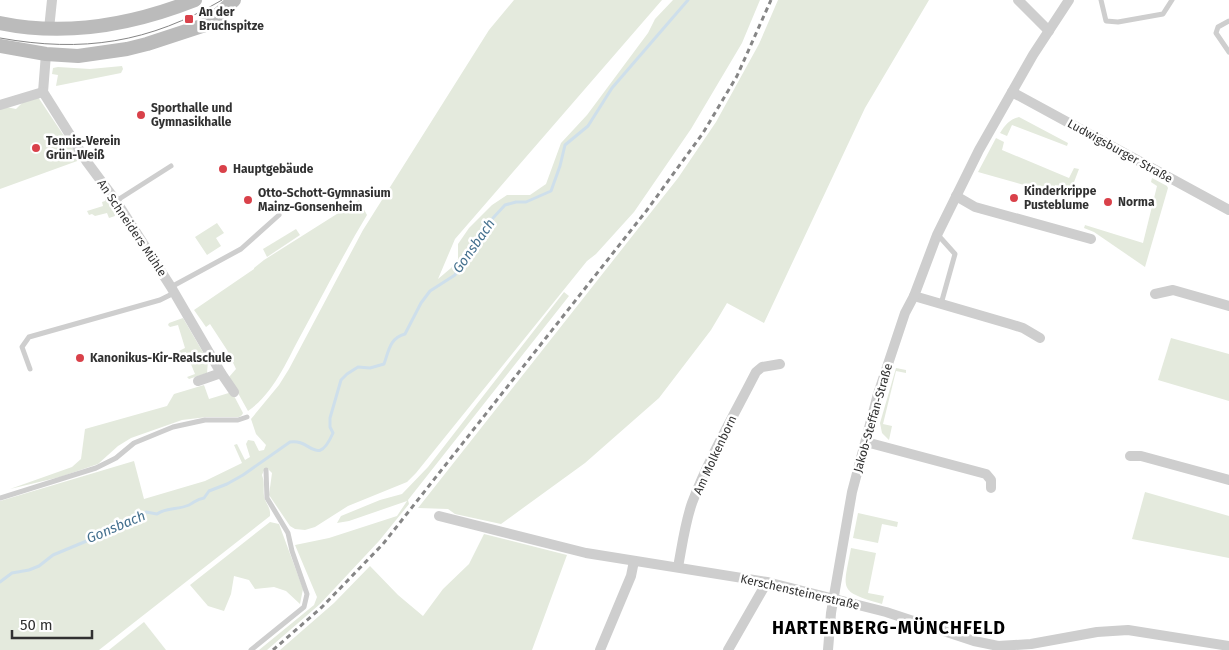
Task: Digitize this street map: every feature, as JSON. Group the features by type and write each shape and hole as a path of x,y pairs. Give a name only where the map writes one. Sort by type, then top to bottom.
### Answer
{"main road":[{"path":"0,24 49,29 83,29 128,22 165,12 195,0"},
{"path":"0,46 46,54 78,56 127,49 208,24 234,0"}],"street":[{"path":"49,29 52,0"},
{"path":"1018,0 1049,31"},
{"name":"Jakob-Steffan-Straße","path":"828,650 833,599 852,492 878,394 905,313 914,296 937,235 979,150 1012,92 1069,0"},
{"path":"0,105 43,92 46,54"},
{"name":"An Schneiders Mühle","path":"43,92 87,162 116,200 234,392"},
{"name":"Ludwigsburger Straße","path":"1012,92 1229,210"},
{"path":"956,196 976,207 1091,239"},
{"path":"1155,294 1173,290 1229,306"},
{"path":"914,296 1023,328 1040,338"},
{"name":"Am Molkenborn","path":"678,567 692,503 722,437 756,372 762,367 780,364"},
{"path":"198,381 221,373"},
{"path":"866,442 986,474 991,480 990,488"},
{"path":"1130,456 1140,456 1229,480"},
{"name":"Kerschensteinerstraße","path":"439,516 586,553 767,582 886,612 974,641 998,646 1054,642 1097,632 1128,630 1229,646"},
{"path":"600,650 631,576 634,561"},
{"path":"728,650 767,582"}],"lane":[{"path":"1101,0 1106,21 1118,22 1163,14 1172,0"},
{"path":"1229,21 1218,27 1216,33 1229,52"},
{"path":"116,200 171,166"},
{"path":"30,369 22,347 29,337 160,300 173,290 241,249 279,215"},
{"path":"937,235 955,254 941,304"},
{"path":"0,498 96,468 116,458 134,443 147,436 173,427 205,420 238,420 247,417"},
{"path":"251,650 304,607 308,594 292,551 288,533 267,498 266,470"}],"shaded area":[{"path":"514,0 662,0 455,239 438,279 458,259 458,244 469,228 492,205 507,195 530,195 546,184 561,143 587,115 648,33 655,19 673,0 760,0 742,43 691,129 634,212 596,254 587,261 407,482 348,506 315,527 305,530 295,529 290,526 269,495 272,473 268,469 264,470 262,475 264,496 270,510 270,516 99,650 0,650 0,501 134,461 144,499 205,481 242,463 234,445 237,444 245,460 250,457 246,444 248,440 254,441 259,451 264,450 266,445 256,434 251,419 279,385 363,230 489,30"},
{"path":"778,0 929,0 865,108 764,323 727,303 711,330 659,398 585,463 501,524 455,514 448,509 418,508 678,178 716,122 759,44"},
{"path":"122,66 121,73 56,86 58,75 52,74 53,68 58,67 90,69"},
{"name":"Tennis-Verein Grün-Weiß","path":"38,97 80,160 0,189 0,109 6,107 16,109 23,102"},
{"path":"1019,117 1068,143 1067,146 1012,125 1007,136 1000,133 1008,123"},
{"path":"996,138 1004,142 1002,150 1069,178 1074,168 1079,169 1071,190 1055,185 1053,193 978,172"},
{"path":"1152,178 1168,188 1145,267 1094,232 1084,228 1085,225 1143,243 1157,186 1151,182"},
{"path":"105,198 113,209 115,216 109,218 107,213 95,216 89,215 87,211 103,206 102,202 105,201"},
{"path":"359,200 367,215 280,375 266,395 248,411 229,377 236,369 227,350 210,324 206,327 194,310 254,269 264,260"},
{"path":"217,223 224,233 216,238 221,246 207,255 195,237"},
{"path":"296,229 300,235 267,257 263,249"},
{"path":"564,292 569,296 408,500 409,504 379,541 320,604 267,650 259,650 314,605 317,597 295,545 329,538 397,516 407,501 349,521 337,523 341,516 380,500 402,494 428,467"},
{"path":"183,318 208,361 207,373 189,379 187,377 195,374 186,352 178,354 177,352 185,348 178,325 170,327 168,325"},
{"path":"1171,338 1229,354 1229,401 1158,380"},
{"path":"896,368 906,370 906,373 896,371 883,424 892,426 889,440 882,433 880,423"},
{"path":"204,385 209,399 232,392 243,413 242,415 239,417 207,417 182,420 131,438 118,446 98,464 60,477 10,489 72,467 81,459 85,429 167,406 174,394"},
{"path":"1145,492 1229,516 1229,558 1132,539"},
{"path":"858,513 898,522 897,527 882,524 878,543 853,538"},
{"path":"270,522 279,524 303,589 300,604 286,591 274,587 255,589 249,580 234,576 231,594 224,611 208,606 190,585"},
{"path":"484,534 567,555 532,650 280,650 334,603 370,566 398,595 423,616 443,589 469,564"},
{"path":"851,548 876,553 868,593 884,596 882,604 857,596 847,587 846,573"},
{"path":"144,622 166,650 109,650"}],"waterway":[{"name":"Gonsbach","path":"0,582 12,573 39,566 53,555 113,530 146,512 157,514 165,510 185,507 204,498 209,491 243,475 290,442 297,442 318,451 322,449 333,433 330,427 330,418 341,380 358,367 370,368 384,364 391,345 396,338 405,334 421,303 430,291 455,275 462,259 476,247 493,218 505,205 526,202 551,191 565,145 588,126 612,88 688,0"}],"tram line":[{"path":"0,38 59,44 115,41 142,35 168,26 195,15 222,0"}],"railway":[{"path":"273,650 322,607 383,544 647,210 703,133 737,76 771,0"}],"place":[{"name":"An der Bruchspitze","path":"189,19"},
{"name":"Sporthalle und Gymnasikhalle","path":"141,115"},
{"name":"Tennis-Verein Grün-Weiß","path":"36,148"},
{"name":"Hauptgebäude","path":"223,169"},
{"name":"Kinderkrippe Pusteblume","path":"1014,198"},
{"name":"Otto-Schott-Gymnasium Mainz-Gonsenheim","path":"248,200"},
{"name":"Norma","path":"1108,202"},
{"name":"Kanonikus-Kir-Realschule","path":"80,358"}],"district":[{"name":"HARTENBERG-MÜNCHFELD","path":"889,628"}]}
